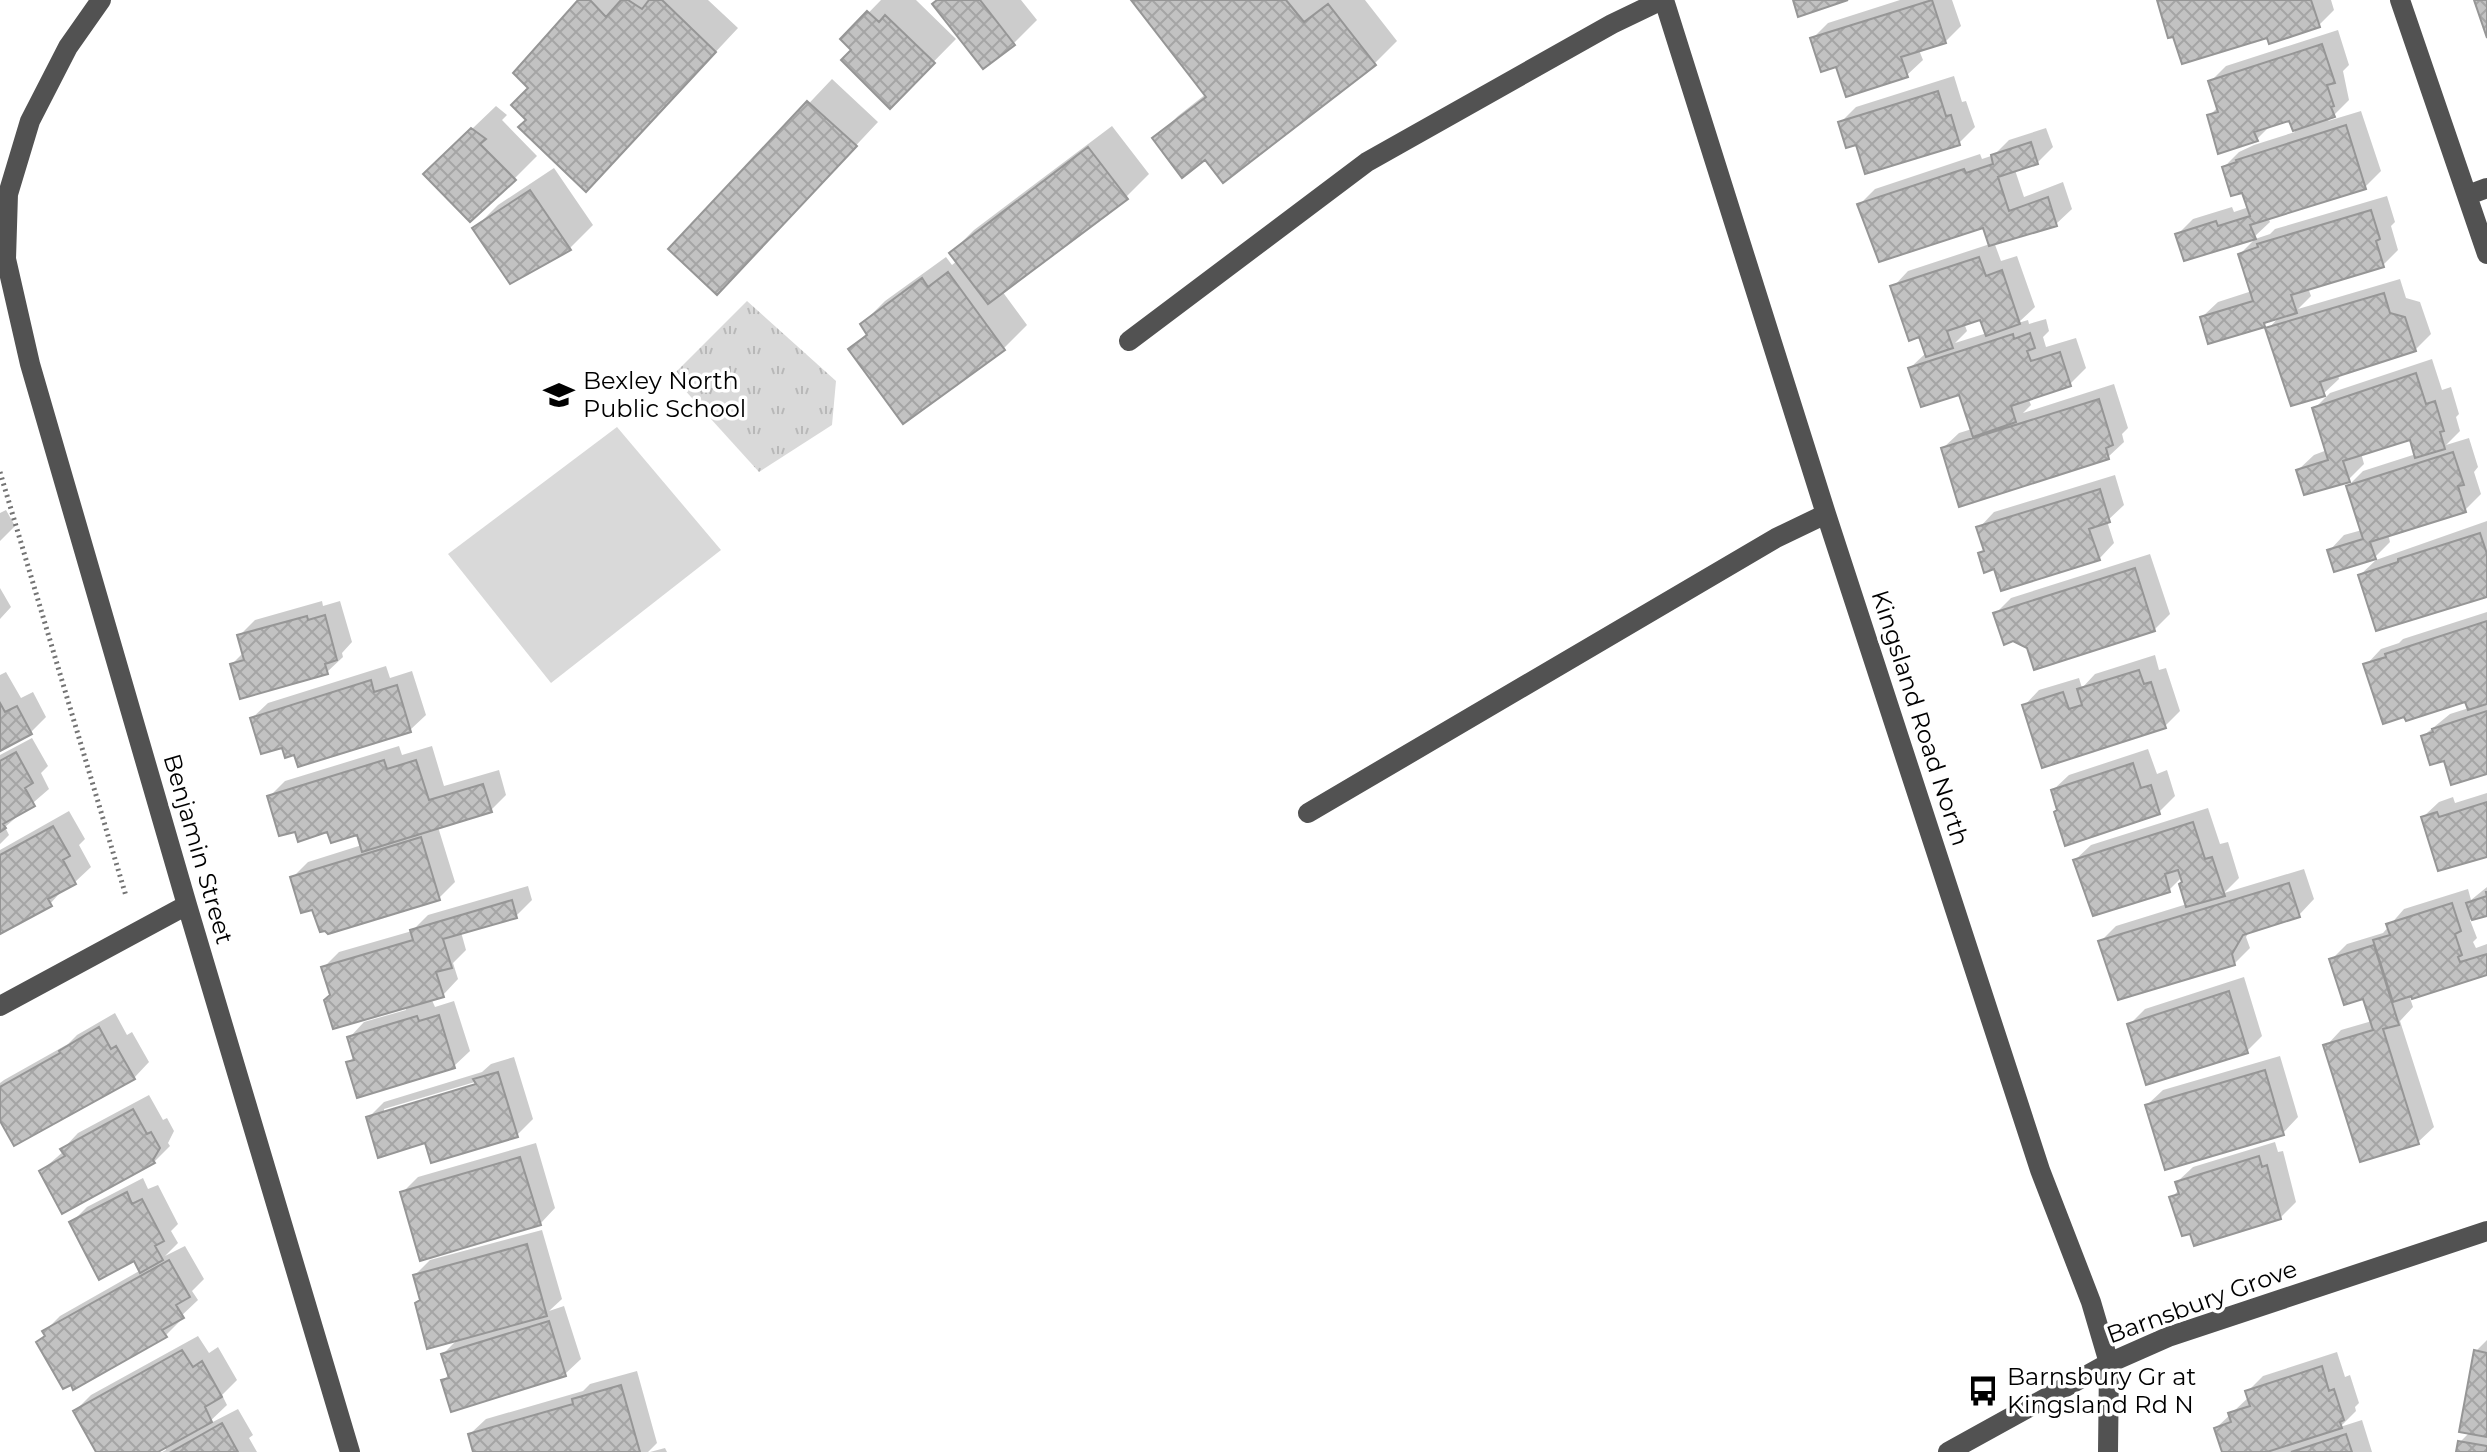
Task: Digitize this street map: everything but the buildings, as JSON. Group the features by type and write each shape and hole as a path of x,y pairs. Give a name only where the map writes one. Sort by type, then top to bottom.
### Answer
{"street":[{"name":"Benjamin Street","path":"101,0 68,47 30,121 8,194 6,259 30,364 350,1452"},
{"path":"1129,341 1367,162 1612,24 1663,0"},
{"name":"Kingsland Road North","path":"1663,0 1826,514 2040,1170 2091,1302 2109,1363 2108,1452"},
{"path":"2400,0 2477,191 2487,254"},
{"path":"1308,813 1776,538 1826,514"},
{"path":"0,1006 187,905"},
{"name":"Barnsbury Grove","path":"1948,1452 2109,1363 2168,1337 2487,1231"}],"path":[{"path":"0,472 126,896"}],"green space":[{"path":"747,301 836,381 832,425 759,472 672,376"},
{"path":"617,427 721,550 551,683 448,554"}],"place":[{"name":"Bexley North Public School","path":"559,395"},
{"name":"Barnsbury Gr at Kingsland Rd N","path":"1983,1391"}]}
